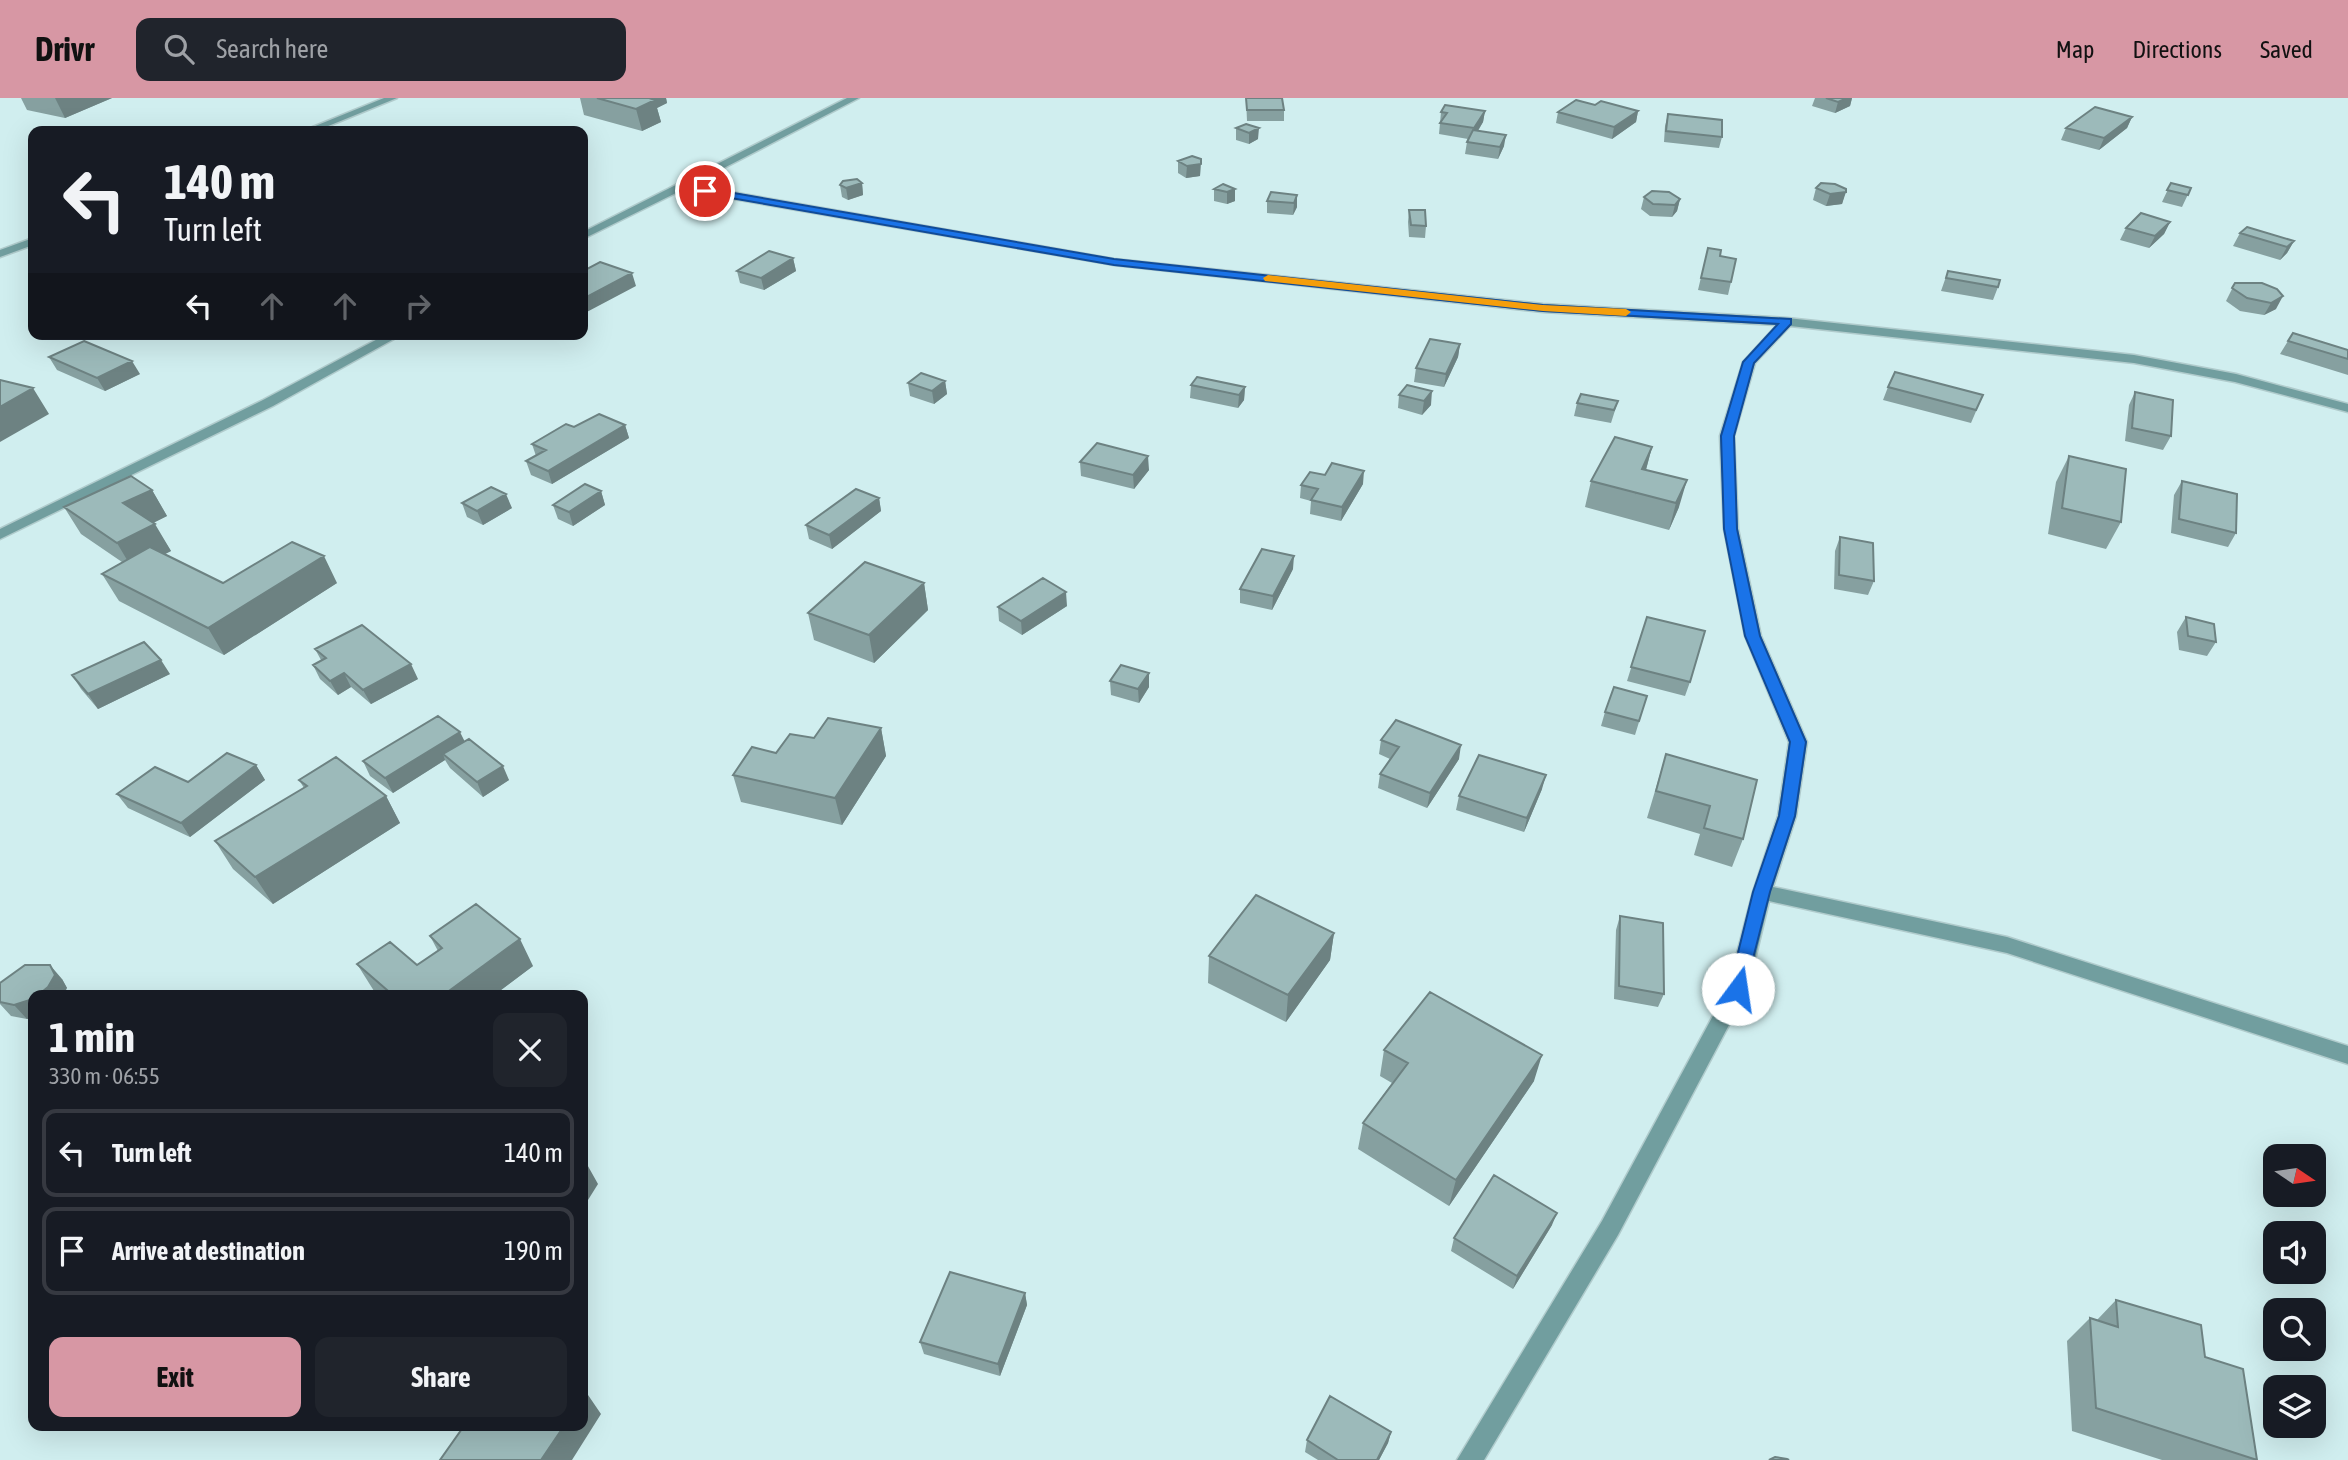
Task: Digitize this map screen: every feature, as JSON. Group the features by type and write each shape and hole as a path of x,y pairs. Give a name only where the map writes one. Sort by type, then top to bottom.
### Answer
{"street":[{"path":"322,126 392,98"},
{"path":"588,233 854,98"},
{"path":"678,186 1114,262 1543,308 1787,321 2134,359 2236,378 2348,408"},
{"path":"0,254 28,243"},
{"path":"1470,1460 1610,1228 1738,989 1762,892 1787,816 1798,742 1752,636 1731,529 1727,436 1749,362 1787,321"},
{"path":"0,535 268,403 386,340"},
{"path":"1762,892 2007,945 2348,1055"}],"building":[{"path":"597,98 649,98 655,100 636,109"},
{"path":"1246,98 1282,98 1284,110 1247,110"},
{"path":"1826,98 1847,98 1838,102"},
{"path":"1576,100 1595,105 1601,101 1638,111 1614,127 1558,112"},
{"path":"1445,105 1485,111 1474,128 1440,123 1447,113 1441,112"},
{"path":"2095,107 2132,117 2104,138 2066,128"},
{"path":"1668,114 1722,120 1722,137 1666,131"},
{"path":"1246,124 1259,128 1249,133 1236,128"},
{"path":"1473,130 1506,135 1500,147 1467,142"},
{"path":"1192,156 1201,159 1201,164 1187,166 1178,161"},
{"path":"857,179 862,183 846,188 840,185 843,181"},
{"path":"1821,183 1835,184 1846,189 1846,192 1830,194 1816,188"},
{"path":"2171,183 2191,188 2188,195 2167,190"},
{"path":"1223,184 1235,189 1227,192 1214,189"},
{"path":"1652,191 1669,192 1680,199 1675,205 1653,204 1644,197"},
{"path":"1271,192 1297,195 1294,203 1267,201"},
{"path":"1409,210 1425,210 1426,226 1411,225"},
{"path":"2141,213 2170,222 2155,236 2126,228"},
{"path":"2247,227 2294,241 2287,247 2240,233"},
{"path":"1708,248 1721,250 1720,256 1736,259 1731,282 1701,278"},
{"path":"769,251 793,258 761,278 737,271"},
{"path":"600,262 632,273 588,296 588,268"},
{"path":"1948,271 2000,280 1998,287 1946,278"},
{"path":"2235,283 2262,283 2277,289 2283,296 2271,303 2247,298 2232,288"},
{"path":"2293,333 2348,350 2348,359 2288,341"},
{"path":"1430,339 1460,344 1446,374 1416,368"},
{"path":"84,341 132,361 97,378 49,357"},
{"path":"1895,372 1983,395 1976,410 1888,387"},
{"path":"921,373 945,381 932,391 908,383"},
{"path":"1197,377 1245,387 1239,395 1191,385"},
{"path":"0,380 33,388 0,407"},
{"path":"1407,385 1432,391 1424,401 1399,395"},
{"path":"2135,392 2173,400 2171,436 2132,428"},
{"path":"1581,394 1618,401 1614,410 1577,403"},
{"path":"599,414 625,425 548,471 526,461 546,450 532,444 566,424 574,427"},
{"path":"1615,437 1652,447 1642,469 1687,480 1676,503 1591,481"},
{"path":"1097,443 1148,456 1133,475 1080,462"},
{"path":"2069,456 2126,469 2121,522 2062,508"},
{"path":"1332,463 1364,471 1342,507 1311,500 1318,489 1301,485 1310,472 1325,475"},
{"path":"131,476 152,490 123,503 155,524 117,543 64,507"},
{"path":"2182,481 2237,494 2236,533 2179,519"},
{"path":"585,484 601,491 569,512 553,505"},
{"path":"491,487 506,494 477,511 462,503"},
{"path":"856,489 879,498 829,535 806,525"},
{"path":"1840,537 1873,543 1874,581 1839,575"},
{"path":"292,542 324,556 208,628 102,574 150,547 223,583"},
{"path":"1262,549 1294,556 1273,596 1240,589"},
{"path":"865,562 924,583 869,635 808,613"},
{"path":"1043,578 1066,592 1021,621 998,607"},
{"path":"1647,617 1705,631 1690,682 1631,667"},
{"path":"2186,617 2214,624 2216,642 2188,636"},
{"path":"362,625 411,664 363,690 344,673 330,681 313,665 326,658 315,649"},
{"path":"144,642 161,660 88,694 72,675"},
{"path":"1121,665 1149,673 1138,689 1110,681"},
{"path":"1614,687 1647,696 1639,721 1605,712"},
{"path":"438,716 460,732 385,778 363,761"},
{"path":"828,718 881,728 835,798 733,775 752,747 776,753 790,734 814,738"},
{"path":"1396,720 1461,745 1430,793 1380,774 1399,747 1381,740"},
{"path":"469,739 503,766 477,782 443,754"},
{"path":"227,753 256,765 181,823 117,794 155,767 188,782"},
{"path":"1666,754 1757,780 1743,839 1704,828 1710,806 1656,791"},
{"path":"1479,755 1546,775 1527,818 1459,796"},
{"path":"336,757 386,796 255,877 215,841 307,786 299,780"},
{"path":"1256,895 1334,933 1288,995 1209,956"},
{"path":"476,904 520,939 450,990 387,990 357,964 390,942 417,965 442,948 430,936"},
{"path":"1620,916 1663,923 1664,994 1619,986"},
{"path":"25,965 50,965 55,975 44,990 28,990 28,1001 14,1005 0,1002 0,983"},
{"path":"1430,992 1542,1055 1456,1180 1363,1123 1408,1063 1384,1050"},
{"path":"1494,1175 1557,1213 1517,1276 1454,1238"},
{"path":"950,1272 1025,1293 998,1364 920,1342"},
{"path":"2116,1300 2201,1325 2205,1357 2243,1369 2257,1460 2096,1408 2090,1318 2118,1327"},
{"path":"1330,1396 1391,1432 1377,1460 1338,1460 1307,1440"},
{"path":"460,1431 561,1431 541,1460 440,1460"},
{"path":"1775,1457 1787,1459 1789,1460 1769,1460"}],"slow traffic":[{"path":"1268,278 1543,308 1626,312"}],"route":[{"path":"705,191 1114,262 1543,308 1787,321 1749,362 1727,436 1731,529 1752,636 1798,742 1787,816 1762,892 1738,989"}]}
